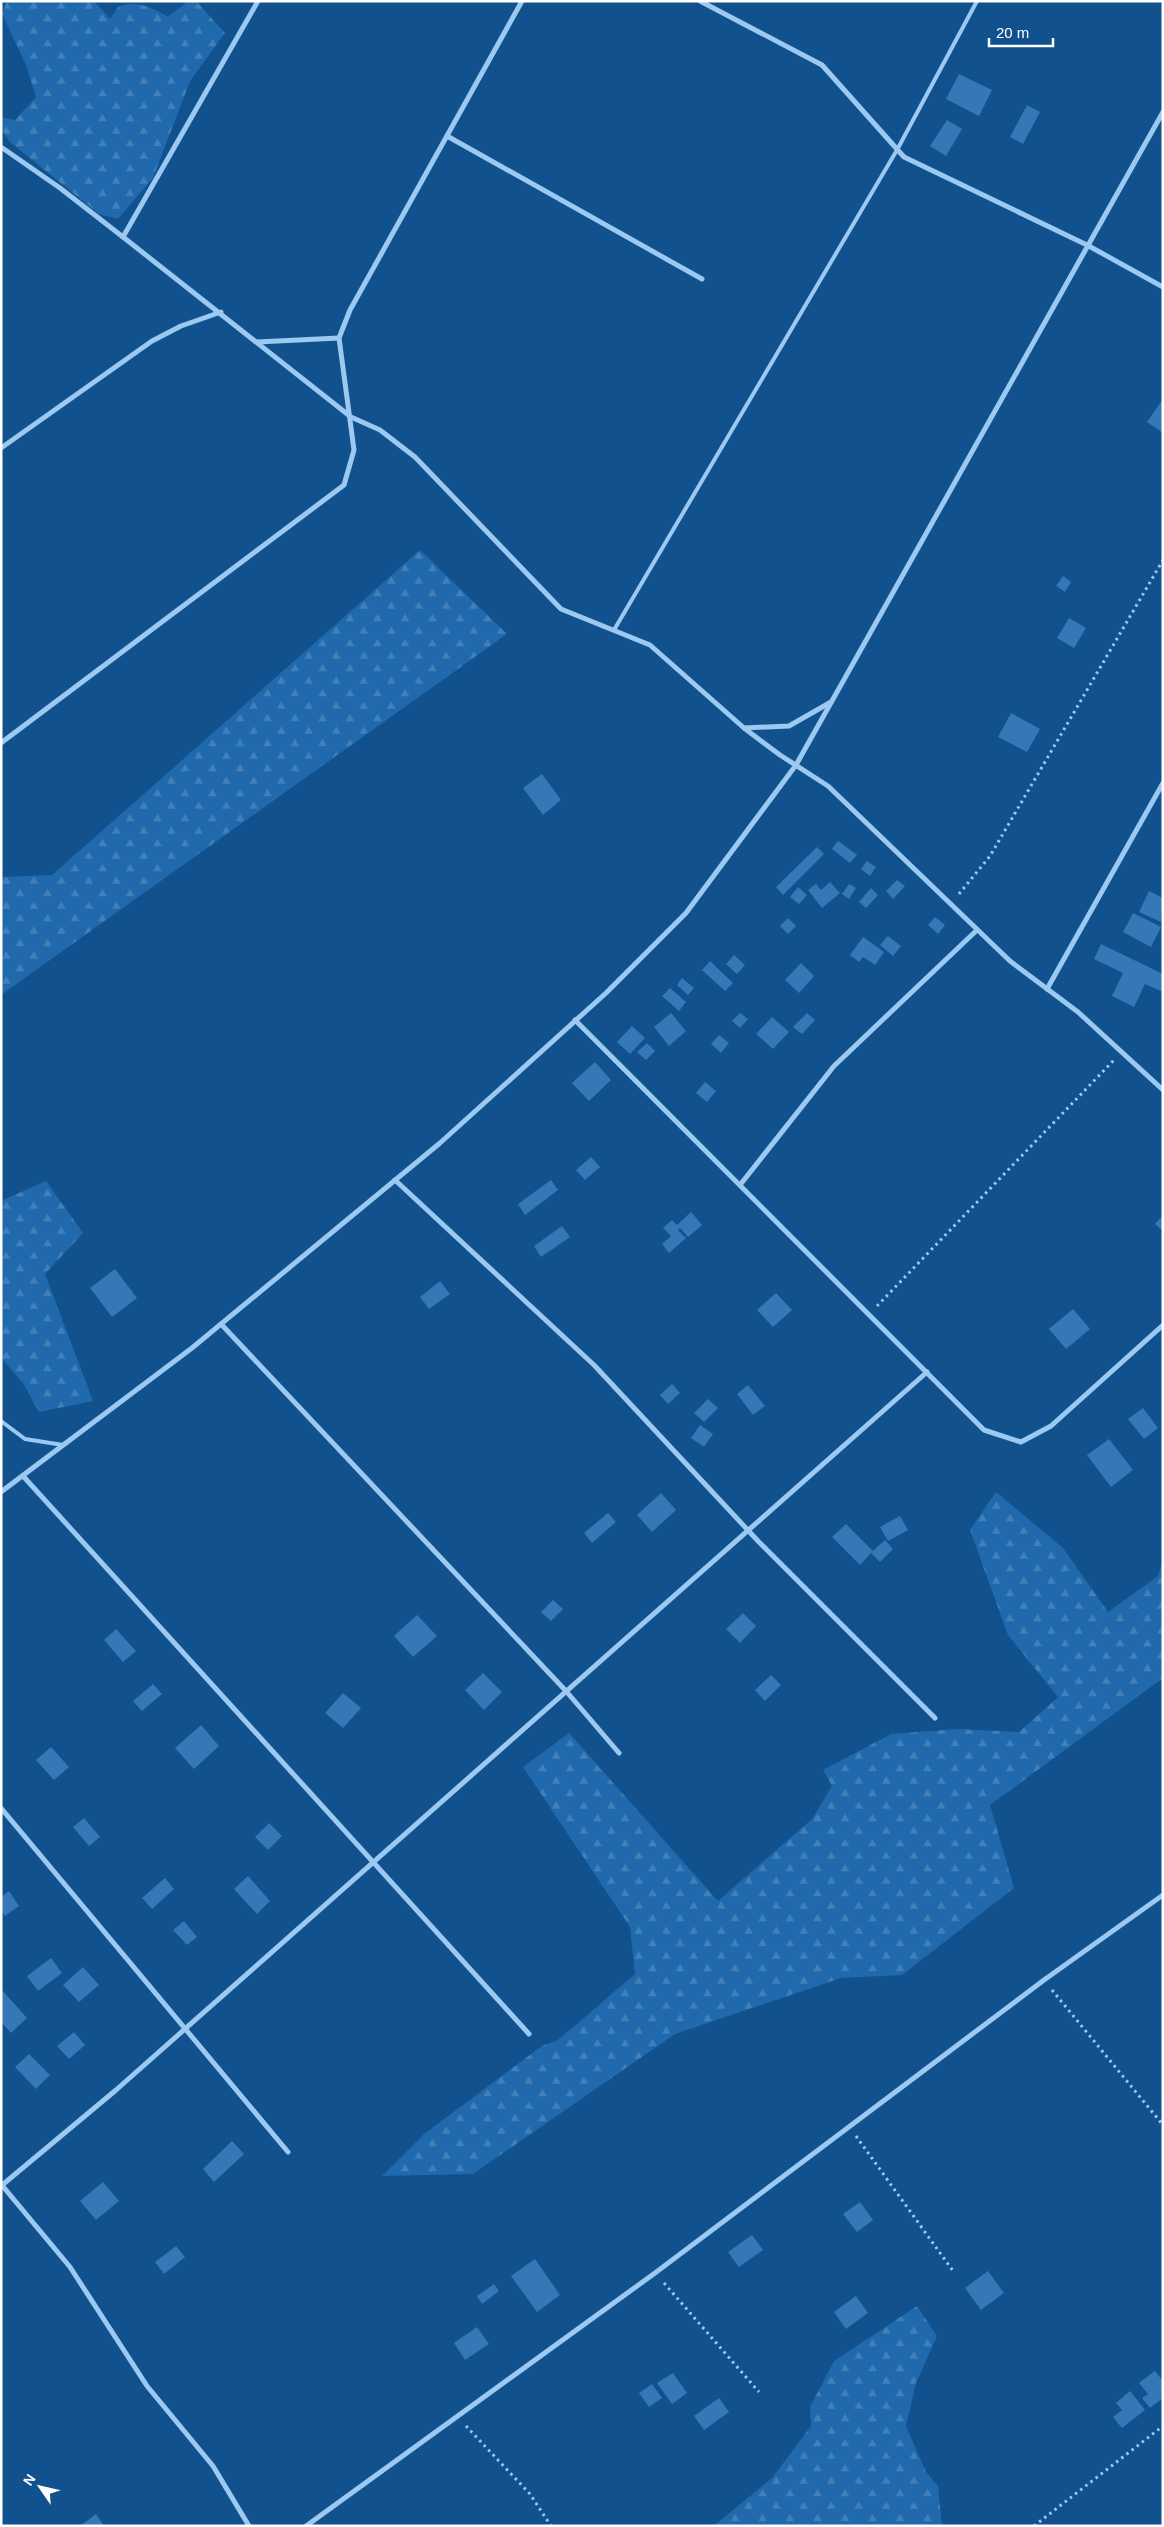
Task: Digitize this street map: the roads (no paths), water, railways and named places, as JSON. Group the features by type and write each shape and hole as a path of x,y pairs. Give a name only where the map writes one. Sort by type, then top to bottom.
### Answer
{"street":[{"path":"123,237 258,1"},
{"path":"1,743 344,485 354,450 339,338 350,310 522,1"},
{"path":"700,1 822,65 904,157 1087,245 1163,287"},
{"path":"1,1492 221,1324 440,1143 575,1020 686,913 796,765 1163,112"},
{"path":"447,136 702,279"},
{"path":"1,147 60,188 221,312 351,417 380,430 415,457 561,609 650,645 744,728 828,786 1010,961 1078,1012 1163,1090"},
{"path":"1,448 152,341 181,326 221,312"},
{"path":"256,342 339,338"},
{"path":"744,728 789,726 832,702"},
{"path":"1047,989 1163,783"},
{"path":"740,1185 834,1066 977,930"},
{"path":"575,1020 984,1430 1021,1442 1050,1426 1163,1325"},
{"path":"395,1180 594,1366 748,1530 935,1718"},
{"path":"221,1324 566,1691 619,1753"},
{"path":"249,2526 213,2466 147,2386 70,2267 1,2185 185,2028 927,1372"},
{"path":"23,1476 529,2034"},
{"path":"1,1808 288,2152"},
{"path":"306,2526 655,2273 1044,1980 1163,1895"}],"lane":[{"path":"614,630 897,150 977,1"},
{"path":"1,1421 26,1439 64,1445"}]}
